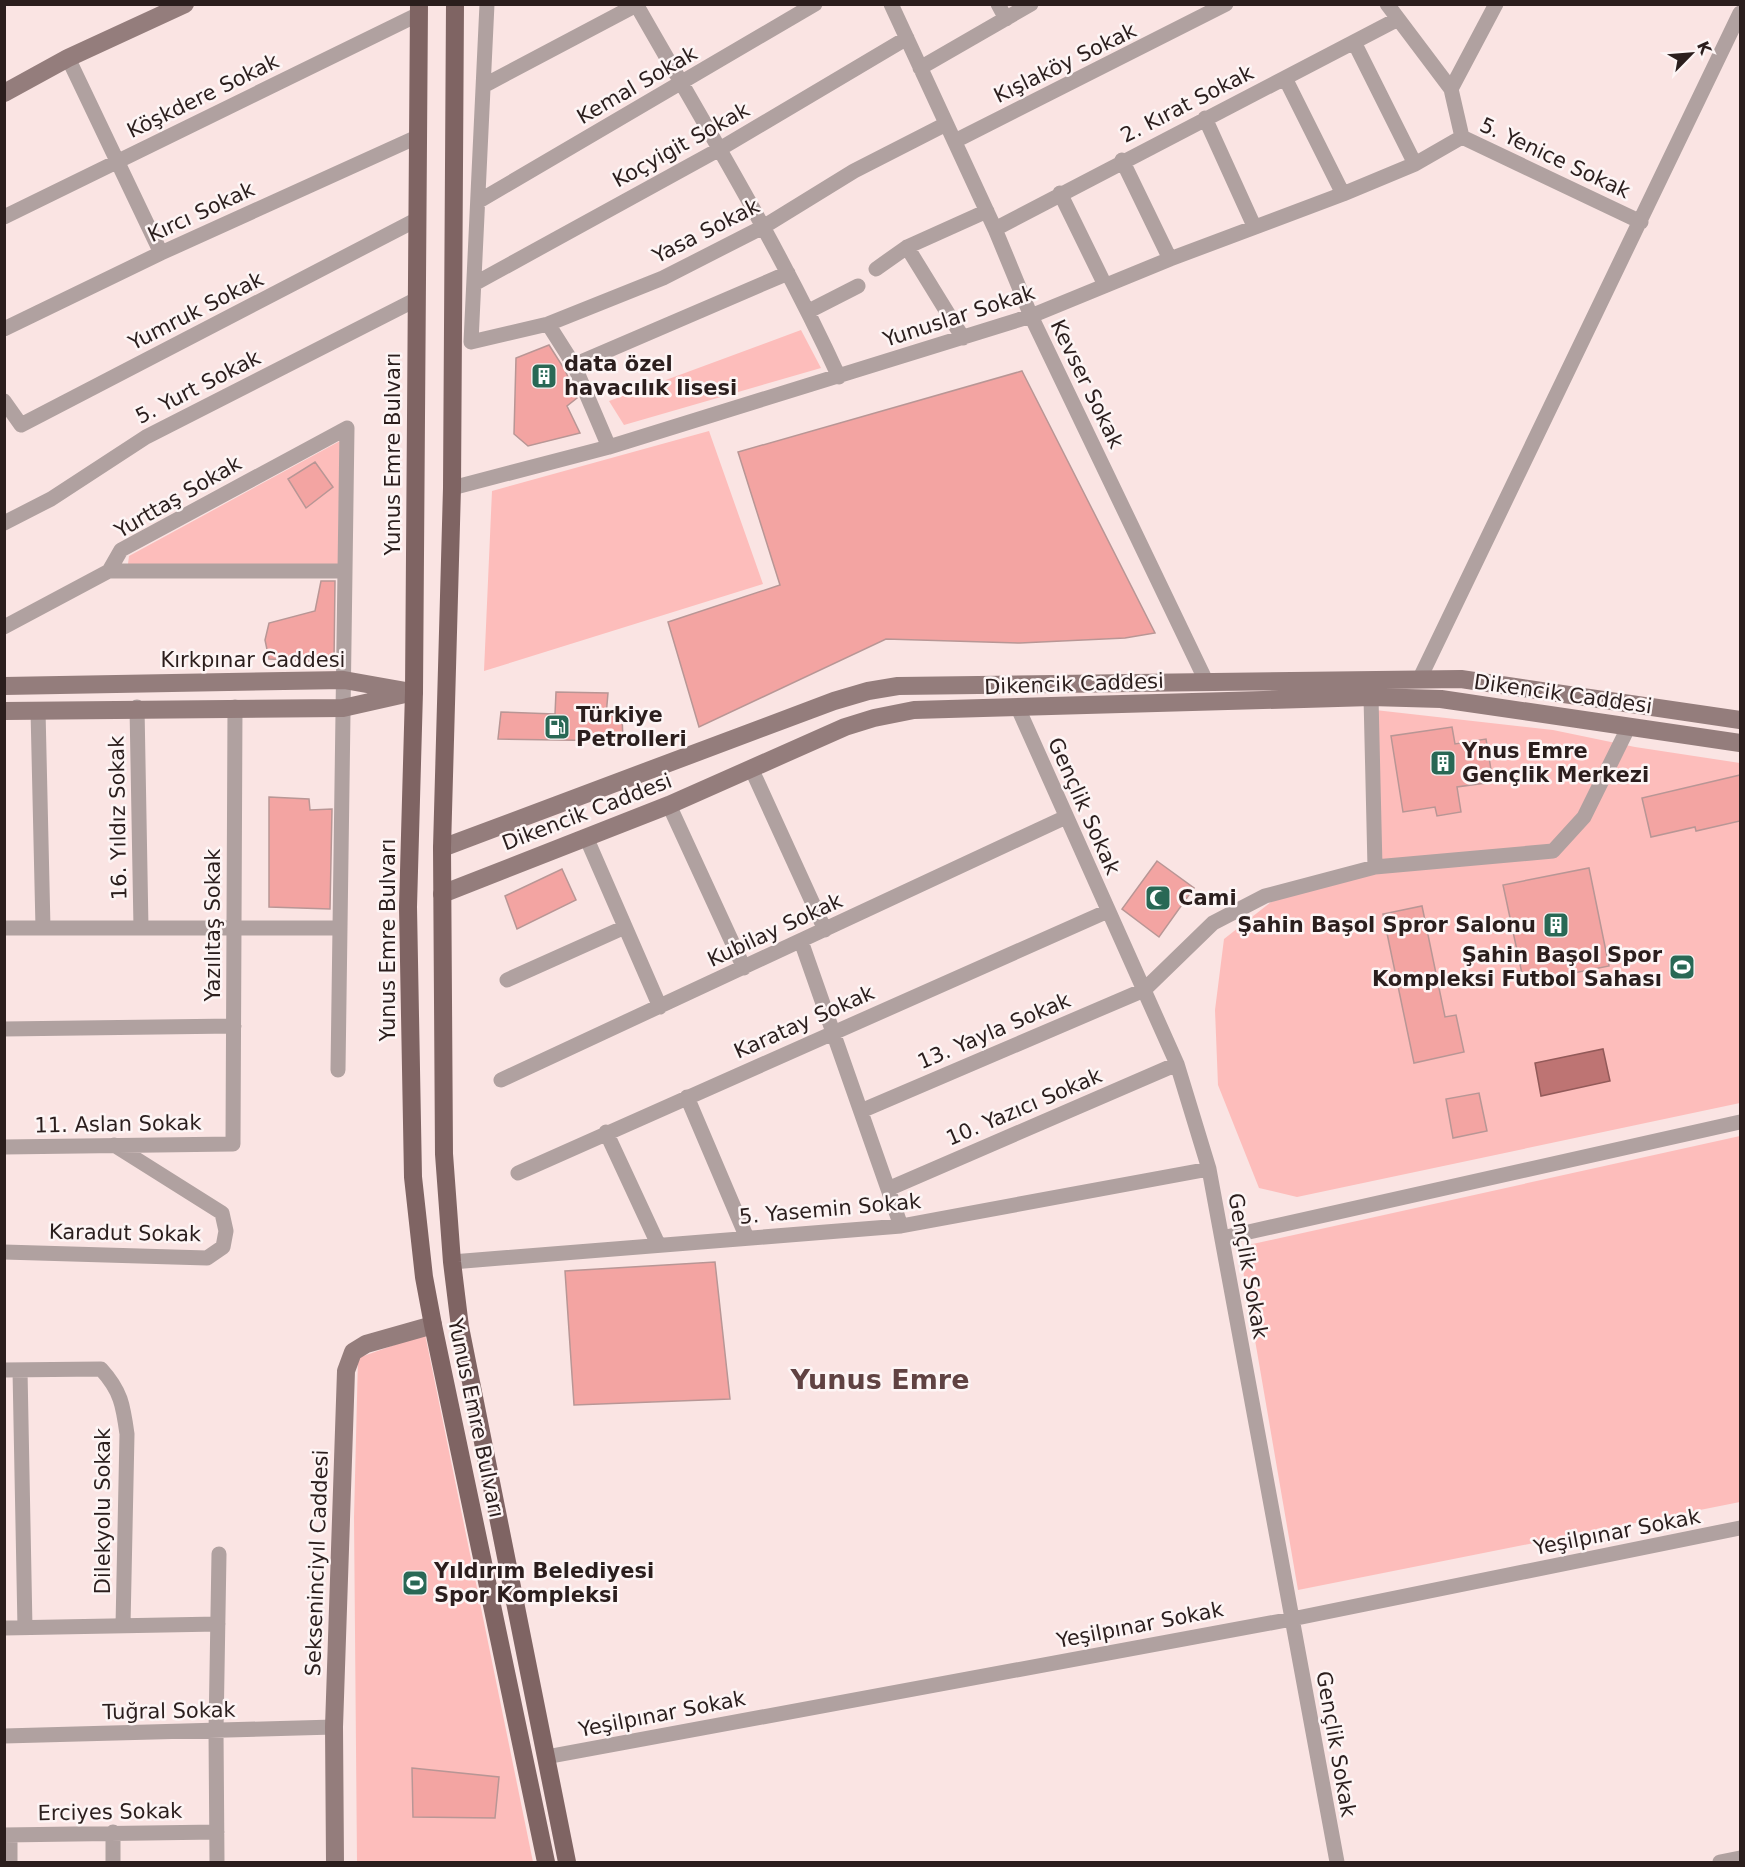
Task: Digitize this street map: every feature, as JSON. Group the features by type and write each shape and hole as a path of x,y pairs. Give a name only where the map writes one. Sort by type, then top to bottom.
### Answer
{"main road":[{"path":"4,93 68,58 185,4"},
{"name":"Yunus Emre Bulvarı","path":"455,4 452,488 442,848 444,1154 452,1262 460,1327 567,1863"},
{"name":"Yunus Emre Bulvarı","path":"419,9 414,692 408,889 413,1177 424,1277 433,1324 546,1863"},
{"name":"Dikencik Caddesi","path":"442,848 834,701 868,691 898,686 1461,679 1740,720"},
{"name":"Kırkpınar Caddesi","path":"4,686 344,680 414,692"},
{"path":"4,711 137,707 344,708 414,692 445,693"},
{"name":"Dikencik Caddesi","path":"442,894 669,805 845,727 874,718 914,710 1371,698 1441,699 1740,743"},
{"name":"Sekseninciyıl Caddesi","path":"335,1863 334,1727 346,1371 353,1352 366,1344 433,1324"}],"street":[{"path":"474,284 487,4"},
{"name":"Kemal Sokak","path":"479,201 682,84 814,4"},
{"name":"Kevser Sokak","path":"891,4 987,211 1031,316 1206,681"},
{"path":"998,4 1006,19"},
{"path":"920,68 1031,4"},
{"name":"Kışlaköy Sokak","path":"955,141 1226,4"},
{"name":"5. Yenice Sokak","path":"1387,4 1451,89 1462,137 1641,222"},
{"path":"1451,89 1496,4"},
{"path":"485,85 637,5 788,273 839,377"},
{"name":"Köşkdere Sokak","path":"4,217 419,9"},
{"path":"1420,678 1740,13"},
{"name":"2. Kırat Sokak","path":"995,229 1122,160 1398,19"},
{"name":"Koçyigit Sokak","path":"474,284 718,150 907,38"},
{"path":"1354,42 1414,164"},
{"path":"68,58 119,160 161,254"},
{"path":"1285,78 1343,194"},
{"path":"1205,118 1254,226"},
{"name":"Yasa Sokak","path":"474,284 471,342 548,324 663,278 763,227 854,171 946,124"},
{"name":"Kırcı Sokak","path":"4,329 161,254 417,137"},
{"name":"Yunuslar Sokak","path":"452,488 609,447 1031,316 1254,226 1343,194 1414,164 1462,137"},
{"path":"1122,160 1170,259"},
{"path":"1060,193 1105,285"},
{"path":"876,269 907,247 987,211"},
{"name":"Yumruk Sokak","path":"4,402 21,425 416,220"},
{"path":"907,247 963,338"},
{"path":"574,365 788,273"},
{"path":"808,311 858,286"},
{"name":"5. Yurt Sokak","path":"4,523 51,499 146,437 417,299"},
{"path":"548,324 574,365 609,447"},
{"name":"Yurttaş Sokak","path":"4,627 109,571 121,550 347,428 345,571"},
{"path":"109,571 345,571 338,1070"},
{"path":"1371,698 1375,867"},
{"name":"16. Yıldız Sokak","path":"137,707 141,928"},
{"name":"Yazılıtaş Sokak","path":"233,1144 235,707"},
{"name":"Gençlik Sokak","path":"1018,708 1177,1064 1209,1169 1337,1863"},
{"path":"38,710 43,928"},
{"path":"1144,990 1213,923 1265,896 1375,867 1553,851 1584,817 1629,726"},
{"path":"751,768 825,930"},
{"path":"669,805 744,968"},
{"name":"Kubilay Sokak","path":"501,1080 1066,816"},
{"path":"586,837 660,1007"},
{"name":"Karatay Sokak","path":"518,1173 1108,911"},
{"path":"507,980 625,927"},
{"path":"4,928 340,928"},
{"path":"801,941 901,1226"},
{"name":"13. Yayla Sokak","path":"861,1111 1144,990"},
{"path":"4,1029 234,1026"},
{"name":"10. Yazıcı Sokak","path":"888,1189 1177,1064"},
{"path":"687,1097 747,1238"},
{"path":"1222,1238 1740,1122"},
{"path":"606,1132 658,1244"},
{"name":"11. Aslan Sokak","path":"4,1147 233,1144"},
{"name":"Karadut Sokak","path":"4,1252 207,1258 222,1247 226,1231 222,1214 113,1145"},
{"name":"5. Yasemin Sokak","path":"452,1262 901,1226 1209,1169"},
{"name":"Dilekyolu Sokak","path":"12,1370 101,1369 116,1386 124,1406 127,1434 123,1626"},
{"path":"12,1370 25,1628"},
{"name":"Yeşilpınar Sokak","path":"546,1758 1292,1619 1740,1528"},
{"path":"217,1863 216,1731 219,1554"},
{"path":"4,1628 218,1624"},
{"name":"Tuğral Sokak","path":"4,1736 334,1727"},
{"path":"113,1832 113,1863"},
{"name":"Erciyes Sokak","path":"7,1835 217,1832"},
{"path":"7,1835 10,1863"},
{"path":"1720,1863 1740,1858"}],"shaded area":[{"path":"801,330 821,368 624,425 609,401"},
{"path":"709,431 763,584 484,671 492,491"},
{"path":"340,441 338,565 128,564 129,556"},
{"path":"1375,710 1553,730 1635,747 1740,763 1740,1103 1297,1197 1259,1188 1218,1085 1215,1010 1224,939 1271,902 1378,859"},
{"path":"1603,1049 1610,1081 1541,1096 1535,1063"},
{"path":"1740,1136 1740,1502 1298,1590 1239,1247"},
{"name":"Yıldırım Belediyesi Spor Kompleksi","path":"425,1334 533,1862 357,1862 354,1517 358,1358"}],"building":[{"name":"data özel havacılık lisesi","path":"549,345 565,370 577,398 567,406 580,433 528,446 514,434 516,358"},
{"path":"1022,371 1155,633 1125,638 1020,643 886,639 699,727 668,622 780,585 738,452"},
{"path":"315,462 333,487 306,508 288,479"},
{"path":"321,581 335,581 334,662 269,659 265,640 269,623 315,611"},
{"path":"556,692 608,693 606,716 622,715 623,741 498,739 501,712 555,714"},
{"name":"Ynus Emre Gençlik Merkezi","path":"1452,727 1455,744 1486,739 1493,782 1457,787 1461,812 1437,816 1435,807 1403,812 1391,736"},
{"path":"1740,775 1740,821 1696,831 1695,827 1651,837 1642,798"},
{"path":"269,797 309,799 310,810 332,809 330,909 269,907"},
{"name":"Cami","path":"1157,861 1194,888 1159,937 1122,909"},
{"name":"Şahin Başol Spror Salonu","path":"1589,868 1609,966 1524,983 1503,885"},
{"path":"562,869 576,900 517,929 505,896"},
{"path":"1422,906 1445,1017 1456,1015 1464,1052 1414,1063 1383,914"},
{"path":"1479,1093 1487,1131 1453,1138 1446,1099"},
{"path":"715,1262 730,1399 574,1405 565,1271"},
{"path":"412,1768 499,1777 495,1818 413,1817"}],"place":[{"name":"data özel havacılık lisesi","path":"544,376"},
{"name":"Türkiye Petrolleri","path":"557,727"},
{"name":"Ynus Emre Gençlik Merkezi","path":"1443,763"},
{"name":"Cami","path":"1158,898"},
{"name":"Şahin Başol Spror Salonu","path":"1556,925"},
{"name":"Şahin Başol Spor Kompleksi Futbol Sahası","path":"1682,967"},
{"name":"Yıldırım Belediyesi Spor Kompleksi","path":"415,1583"}],"district":[{"name":"Yunus Emre","path":"880,1380"}]}
